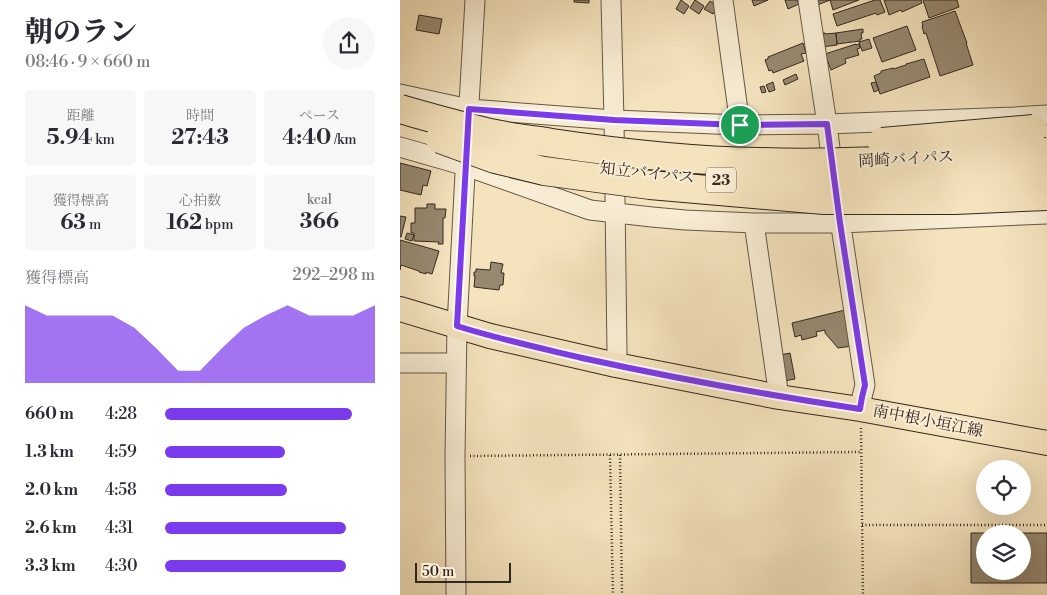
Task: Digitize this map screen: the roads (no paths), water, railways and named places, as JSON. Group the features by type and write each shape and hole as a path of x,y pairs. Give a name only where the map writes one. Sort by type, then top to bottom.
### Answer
{"highway":[{"name":"23","path":"400,109 496,134 679,147 831,146 1040,122"},
{"name":"知立バイパス","path":"400,128 498,152 594,168 683,178 778,182 890,180 1047,172"},
{"name":"岡崎バイパス","path":"496,134 591,149 682,159 759,162 858,161 1047,152"},
{"name":"23","path":"440,139 495,159 544,171 650,185 824,200 956,200 1047,196"}],"main road":[{"name":"南中根小垣江線","path":"400,309 490,336 616,365 779,397 860,409 1047,443"}],"street":[{"path":"456,595 455,456 457,326 475,0"},
{"path":"611,0 616,365"},
{"path":"723,0 740,125"},
{"path":"808,0 865,385 860,409"},
{"path":"400,94 469,109 614,120 740,125 827,124 1014,117 1040,122"},
{"path":"400,148 466,166 590,210 615,214 754,223 840,223 1047,214"},
{"path":"754,223 779,397"},
{"path":"400,363 456,362"}]}
